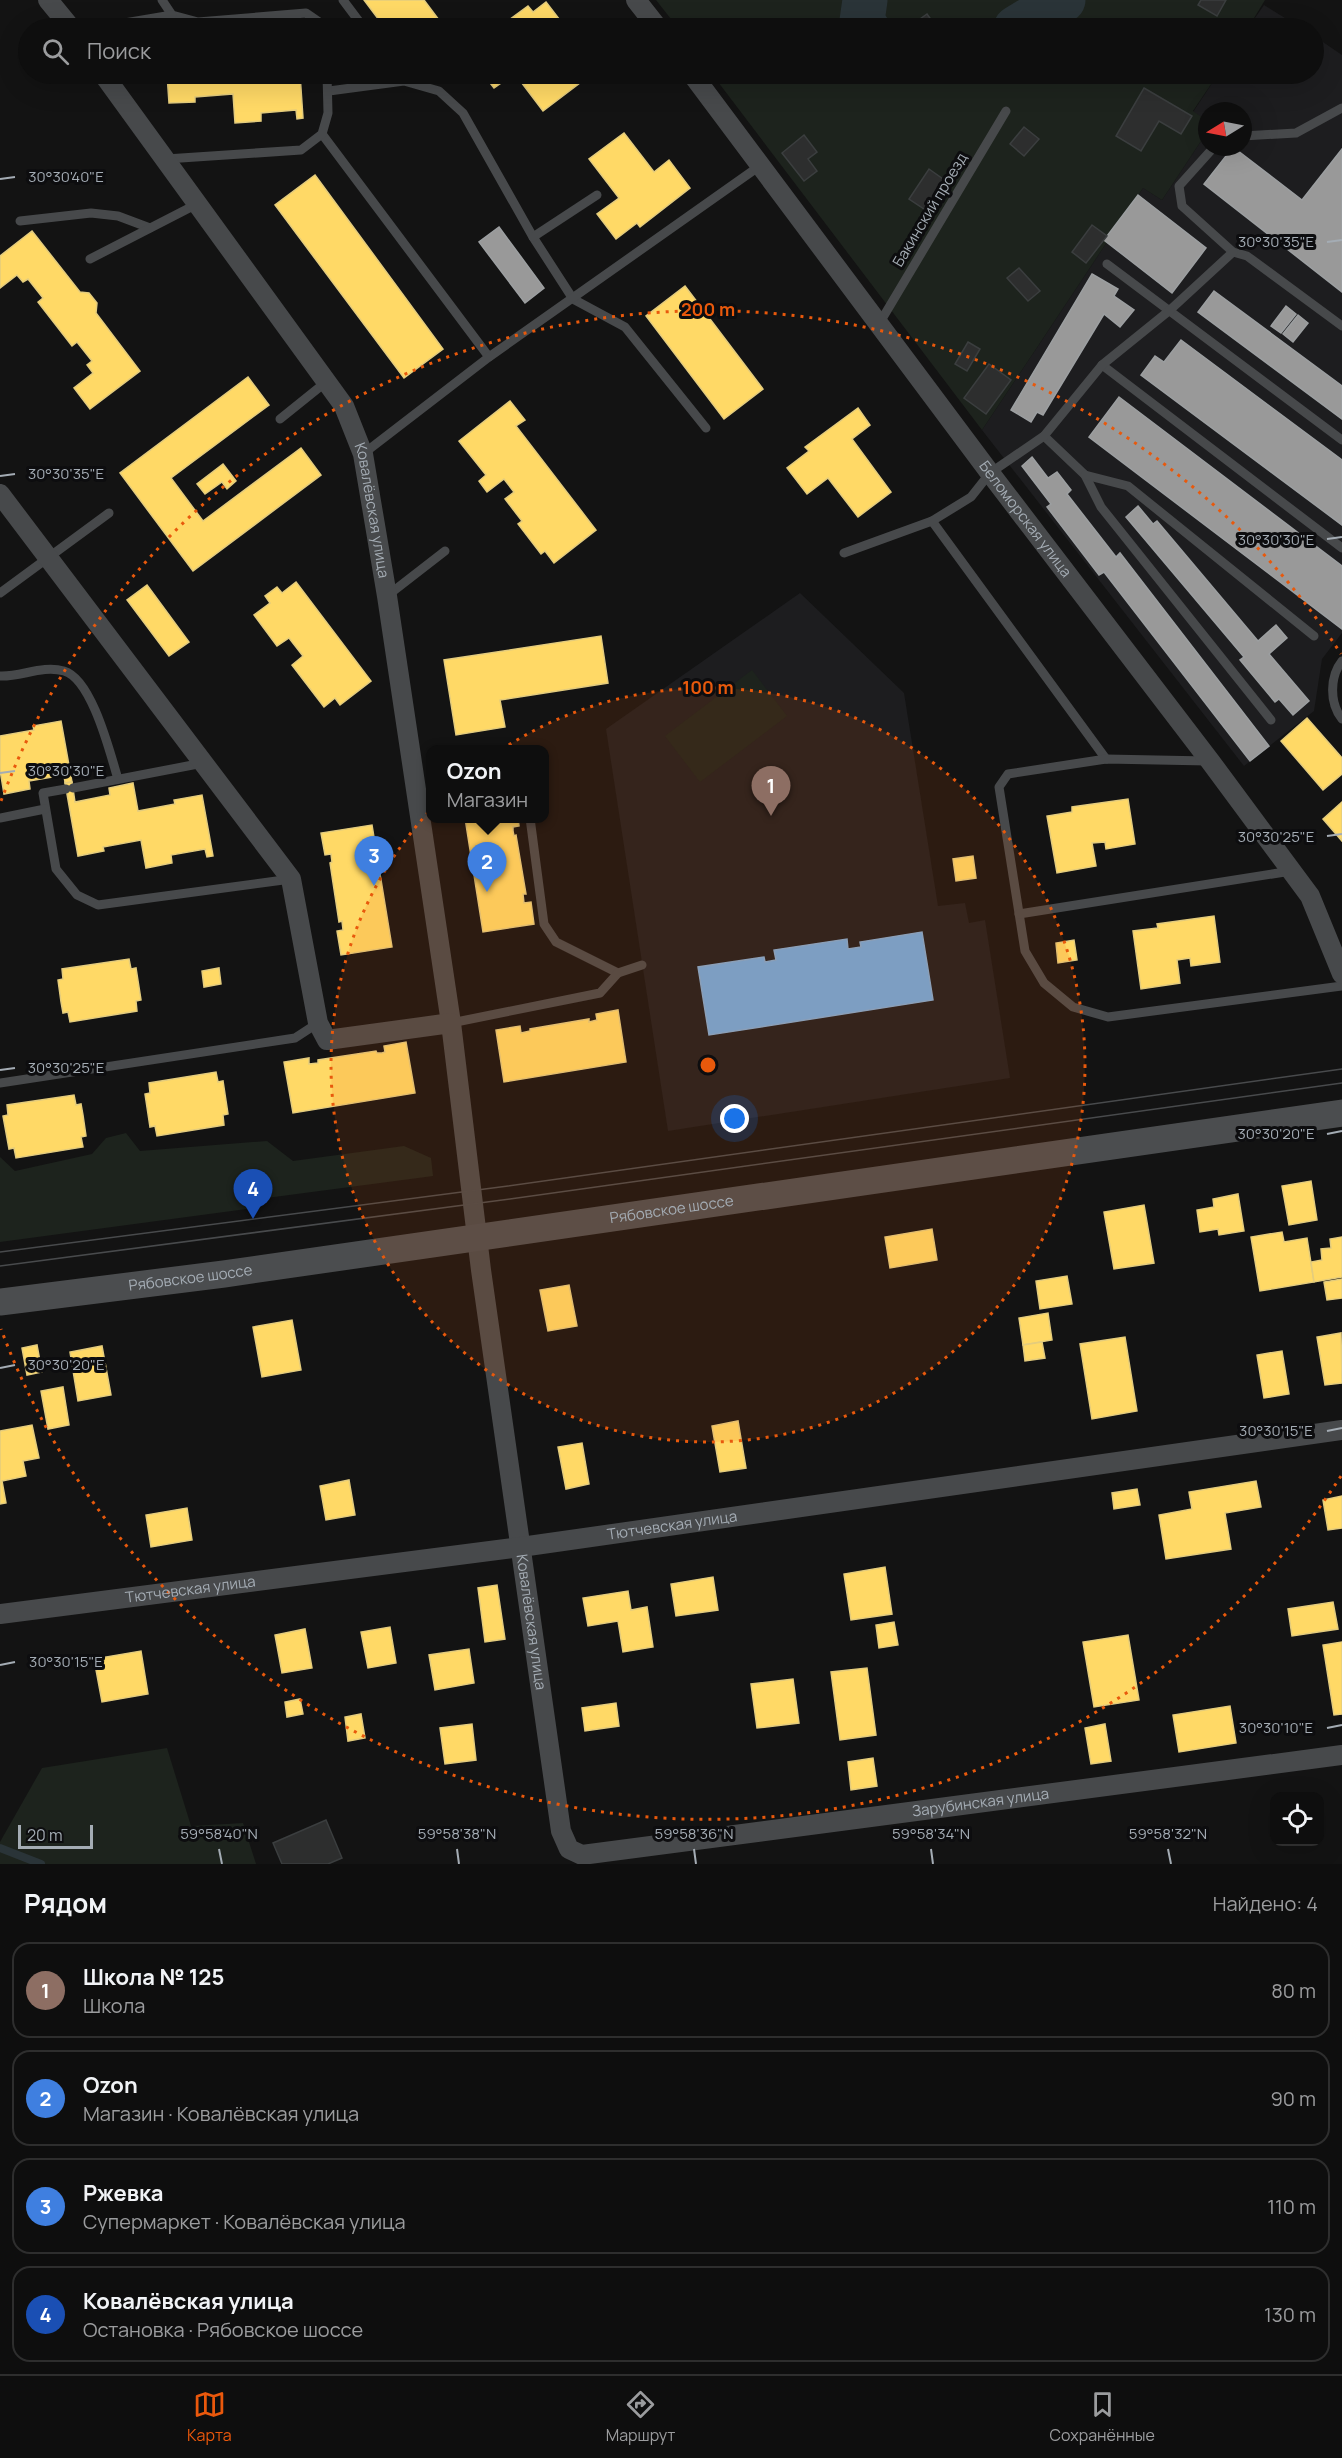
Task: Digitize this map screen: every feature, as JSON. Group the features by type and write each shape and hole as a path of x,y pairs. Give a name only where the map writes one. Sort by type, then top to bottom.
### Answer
{"main road":[{"name":"Рябовское шоссе","path":"0,1302 224,1274 1342,1113"}],"street":[{"path":"48,0 63,18"},
{"path":"636,0 650,18"},
{"name":"Ковалёвская улица","path":"110,84 344,406 363,454 426,821"},
{"name":"Беломорская улица","path":"700,84 1310,896 1342,974"},
{"path":"0,494 291,879 318,1023 327,1040 451,1023"},
{"name":"Ковалёвская улица","path":"426,823 477,1238 561,1831 569,1849 582,1855"},
{"name":"Тютчевская улица","path":"0,1614 521,1547 1342,1430"},
{"name":"Зарубинская улица","path":"582,1855 1342,1755"}],"lane":[{"path":"162,0 172,15"},
{"path":"343,0 356,18"},
{"path":"246,18 306,13 313,18"},
{"path":"154,18 172,15 183,18"},
{"path":"164,159 301,150 322,134 328,113 328,84"},
{"path":"329,91 365,84"},
{"path":"420,84 440,91 463,112 533,237 573,299 625,327 706,428"},
{"path":"1252,136 1296,134 1342,108"},
{"name":"Бакинский проезд","path":"879,324 1006,111"},
{"path":"322,134 489,357"},
{"path":"1206,156 1179,186 1182,206 1233,252 1247,256 1342,326"},
{"path":"363,454 489,357 761,165"},
{"path":"533,237 597,195"},
{"path":"90,259 197,204"},
{"path":"20,221 91,213 118,216 150,228"},
{"path":"844,553 932,521 971,497 990,473 1044,436 1102,366 1170,310 1233,252"},
{"path":"1107,264 1342,440"},
{"path":"1102,366 1342,548"},
{"path":"280,420 326,382"},
{"path":"1044,436 1084,475 1101,507 1271,720"},
{"path":"1084,475 1128,486 1314,636"},
{"path":"0,593 109,513"},
{"path":"932,521 1106,759"},
{"path":"387,596 445,551"},
{"path":"1342,661 1337,667 1332,690 1337,713 1342,719"},
{"path":"0,676 44,669 65,671 79,681 101,725 118,779"},
{"path":"1210,761 1106,759 1008,774 999,788 1025,951 1044,983 1073,1006 1108,1017 1342,986"},
{"path":"204,763 42,793 56,869 77,895 98,905 291,879"},
{"path":"0,818 45,809"},
{"path":"531,823 544,924 556,942 618,973"},
{"path":"1019,914 1291,871"},
{"path":"451,1023 600,993 618,973 642,965"},
{"path":"0,1083 295,1038 318,1023"}],"shaded area":[{"path":"656,0 1265,0 1254,18 670,18"},
{"path":"1264,5 1285,18 1255,18"},
{"path":"1324,43 1342,55 1342,633 1322,659 1314,711 1244,766 982,430 1143,188 1162,200 1198,146 1198,156 1252,156 1252,102 1200,102 1211,84 1324,84"},
{"path":"720,84 1211,84 1193,111 1198,115 1198,146 1162,200 1143,188 982,430"},
{"path":"1198,104 1198,115 1193,112"},
{"path":"800,593 904,693 938,906 965,903 969,923 985,920 1010,1078 668,1131 606,729"},
{"path":"752,670 787,716 700,782 665,736"},
{"path":"126,1133 140,1151 267,1141 293,1161 404,1146 431,1158 433,1176 259,1199 254,1208 0,1242 0,1157 15,1171 92,1154 106,1138"},
{"path":"167,1748 191,1826 243,1823 256,1864 0,1864 0,1842 42,1768"}],"building: Жильё":[{"path":"364,0 424,0 438,18 378,18"},
{"path":"546,2 558,18 512,18 528,6 533,12"},
{"path":"168,84 301,84 303,118 297,119 296,110 261,113 261,121 235,123 233,94 195,97 195,102 169,103"},
{"path":"523,84 579,84 543,111"},
{"path":"624,133 654,172 669,160 690,188 640,227 637,223 616,239 597,214 619,198 589,159"},
{"path":"315,175 443,349 404,378 275,205"},
{"path":"32,231 80,292 89,293 97,303 96,313 140,371 90,409 74,388 93,373 87,365 92,361 77,342 72,346 38,302 43,298 28,279 23,282 17,275 0,288 0,256"},
{"path":"685,286 763,389 724,419 646,316"},
{"path":"248,377 269,405 171,478 203,521 301,448 321,475 193,571 120,473"},
{"path":"510,401 525,420 516,426 596,530 554,563 545,551 541,554 518,524 522,521 505,499 514,492 504,479 487,492 479,481 486,475 459,441"},
{"path":"858,408 870,425 852,439 891,492 858,517 828,478 807,494 787,468 809,451 805,447"},
{"path":"223,464 236,481 227,489 222,482 205,494 197,484"},
{"path":"296,582 371,681 340,705 335,698 324,707 292,665 303,656 289,638 277,646 254,615 270,603 265,596 277,587 282,593"},
{"path":"147,585 189,642 169,656 127,600"},
{"path":"601,636 608,683 500,700 505,727 456,735 444,660"},
{"path":"1307,718 1342,758 1342,774 1323,790 1281,741"},
{"path":"61,721 72,782 65,783 64,775 29,781 30,789 4,794 0,770 0,736 34,730 33,726"},
{"path":"72,782 75,802 110,795 109,788 133,783 138,811 175,804 174,800 202,795 213,856 207,857 205,849 171,855 172,863 146,868 141,840 103,847 104,851 78,856 65,783"},
{"path":"1128,799 1135,844 1106,849 1105,842 1092,843 1096,866 1057,873 1047,816 1072,812 1072,807"},
{"path":"1342,802 1342,841 1323,819"},
{"path":"466,823 519,823 519,826 513,827 513,831 514,836 516,835 526,894 523,894 524,903 531,902 534,924 483,932"},
{"path":"372,825 392,947 341,955 337,931 343,930 342,921 339,922 330,863 332,862 331,854 325,855 321,833"},
{"path":"973,856 976,878 956,881 953,859"},
{"path":"1214,916 1220,962 1191,966 1190,958 1177,960 1180,983 1141,989 1133,931 1158,928 1157,924"},
{"path":"1074,940 1077,960 1058,963 1056,943"},
{"path":"129,959 131,969 136,968 141,1000 136,1001 137,1011 70,1022 68,1012 63,1013 61,1002 58,980 63,979 62,969"},
{"path":"219,968 221,984 204,987 202,971"},
{"path":"618,1010 626,1062 504,1082 496,1030 520,1026 521,1033 530,1031 530,1029 589,1019 589,1022 597,1020 596,1014"},
{"path":"406,1042 415,1093 293,1113 284,1062 309,1058 309,1064 318,1063 318,1060 376,1051 382,1053 385,1052 384,1046"},
{"path":"216,1072 218,1082 223,1081 228,1114 223,1115 224,1125 157,1136 155,1126 150,1127 145,1094 150,1093 149,1083"},
{"path":"74,1095 76,1105 81,1104 83,1115 86,1136 81,1137 83,1147 16,1158 14,1148 9,1149 3,1116 8,1115 7,1105"},
{"path":"1311,1181 1317,1220 1289,1225 1282,1186"},
{"path":"1238,1194 1244,1231 1219,1235 1218,1229 1200,1232 1197,1210 1214,1207 1213,1199"},
{"path":"1144,1205 1154,1263 1114,1269 1104,1212"},
{"path":"932,1229 937,1260 890,1268 885,1237"},
{"path":"1282,1232 1284,1242 1307,1238 1314,1282 1260,1291 1251,1237"},
{"path":"1342,1237 1342,1277 1314,1282 1311,1262 1322,1260 1321,1249 1331,1248 1330,1239"},
{"path":"1067,1276 1072,1304 1040,1309 1036,1281"},
{"path":"1342,1279 1342,1298 1327,1300 1324,1282"},
{"path":"569,1285 577,1326 548,1331 540,1290"},
{"path":"1048,1313 1052,1340 1023,1345 1019,1318"},
{"path":"292,1320 301,1370 262,1377 253,1327"},
{"path":"1341,1333 1342,1383 1325,1385 1317,1337"},
{"path":"1125,1337 1137,1411 1092,1419 1080,1344"},
{"path":"1042,1342 1045,1358 1025,1361 1023,1345"},
{"path":"37,1345 42,1372 27,1375 22,1348"},
{"path":"102,1346 111,1395 78,1401 70,1352"},
{"path":"1282,1351 1289,1394 1264,1398 1257,1355"},
{"path":"63,1387 69,1425 48,1429 41,1391"},
{"path":"738,1421 746,1468 720,1472 712,1426"},
{"path":"32,1425 39,1458 23,1461 26,1476 2,1481 6,1503 0,1504 0,1431"},
{"path":"582,1443 589,1484 566,1489 558,1447"},
{"path":"349,1480 355,1515 326,1520 320,1486"},
{"path":"1256,1481 1261,1507 1225,1513 1231,1549 1166,1559 1159,1515 1192,1509 1189,1492"},
{"path":"1137,1489 1140,1505 1114,1509 1112,1493"},
{"path":"1342,1496 1342,1528 1328,1530 1323,1500"},
{"path":"187,1508 192,1540 151,1547 146,1515"},
{"path":"885,1567 892,1614 851,1620 844,1574"},
{"path":"713,1577 718,1610 676,1616 671,1584"},
{"path":"497,1585 505,1639 485,1642 478,1588"},
{"path":"628,1591 631,1610 647,1607 653,1647 623,1652 618,1621 588,1626 583,1598"},
{"path":"1333,1602 1338,1629 1292,1636 1288,1609"},
{"path":"894,1622 898,1645 879,1648 876,1625"},
{"path":"390,1627 396,1663 368,1668 361,1632"},
{"path":"305,1629 312,1668 282,1673 275,1635"},
{"path":"1128,1635 1139,1700 1094,1707 1083,1642"},
{"path":"1342,1642 1342,1714 1334,1715 1323,1645"},
{"path":"469,1649 474,1683 435,1690 429,1655"},
{"path":"141,1651 148,1694 102,1702 94,1659"},
{"path":"867,1668 876,1735 840,1740 831,1672"},
{"path":"793,1679 799,1723 757,1728 751,1684"},
{"path":"300,1699 303,1714 287,1717 285,1702"},
{"path":"616,1703 619,1726 585,1731 582,1708"},
{"path":"1230,1706 1236,1743 1179,1752 1173,1715"},
{"path":"361,1714 365,1738 348,1741 345,1717"},
{"path":"472,1724 476,1760 445,1764 440,1728"},
{"path":"1105,1724 1111,1761 1091,1764 1085,1728"},
{"path":"873,1758 877,1786 851,1790 848,1762"}],"building: Школы":[{"path":"922,932 933,1000 709,1035 698,967 764,957 765,962 776,960 774,950 847,939 848,949 861,947 860,942"}],"building: Промзона":[{"path":"1342,149 1342,292 1204,184 1226,156 1245,156 1302,200"},
{"path":"1138,195 1206,248 1172,293 1104,240"},
{"path":"499,227 544,288 525,303 479,242"},
{"path":"1092,274 1118,289 1114,296 1134,310 1120,327 1104,314 1043,415 1037,412 1031,422 1011,410"},
{"path":"1214,291 1342,386 1342,419 1198,312"},
{"path":"1286,306 1296,314 1281,333 1271,326"},
{"path":"1298,315 1308,323 1293,342 1283,334"},
{"path":"1181,340 1342,460 1342,525 1141,375 1155,356 1164,362"},
{"path":"1119,397 1342,566 1342,629 1089,437"},
{"path":"1032,457 1048,478 1057,472 1071,490 1067,494 1116,557 1120,553 1269,746 1250,761 1104,572 1099,575 1047,507 1051,504 1022,466"},
{"path":"1138,506 1153,524 1157,521 1258,641 1276,625 1287,638 1269,654 1309,701 1293,715 1279,699 1275,702 1240,660 1244,657 1126,517"}],"building: Прочее":[{"path":"1201,0 1226,0 1217,16 1198,5"},
{"path":"1144,88 1192,116 1181,134 1159,121 1141,151 1116,136"},
{"path":"1024,127 1039,139 1024,156 1010,144"},
{"path":"804,135 817,152 808,159 817,171 804,181 782,153"},
{"path":"929,169 950,184 930,213 909,199"},
{"path":"1092,225 1107,236 1086,263 1072,252"},
{"path":"1019,268 1040,291 1028,301 1007,278"},
{"path":"968,342 980,349 967,371 955,364"},
{"path":"989,364 1011,380 986,414 964,398"},
{"path":"326,1820 342,1858 328,1864 282,1864 273,1843"}],"waterway":[{"path":"862,18 865,0"},
{"path":"1033,18 1063,0"},
{"path":"0,1848 41,1864"}],"tram line":[{"path":"0,1252 508,1186 1342,1069"},
{"path":"0,1266 510,1199 1342,1083"}],"place":[{"name":"Школа № 125","path":"771,816"},
{"name":"Ржевка","path":"374,886"},
{"name":"Ozon","path":"487,892"},
{"name":"Ковалёвская улица","path":"253,1219"}]}
